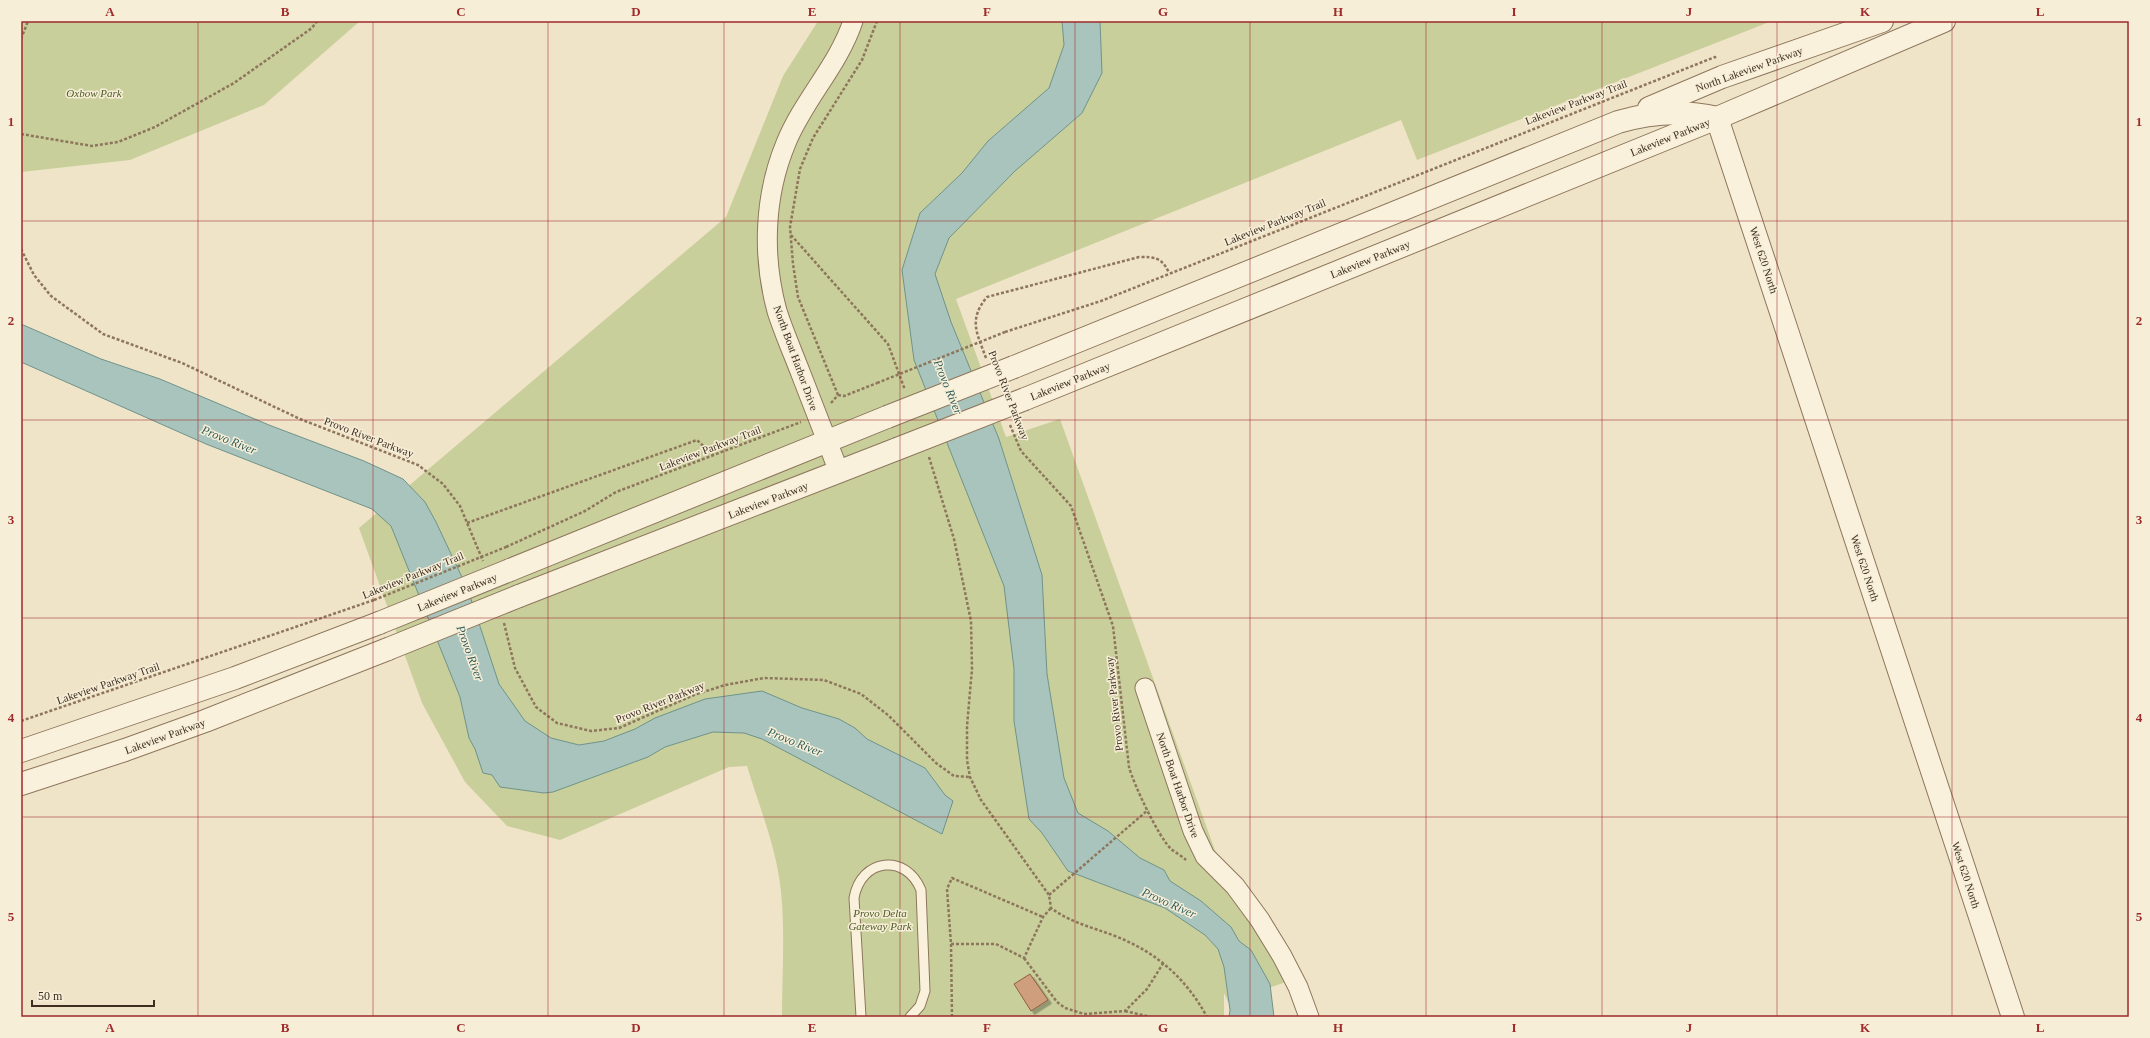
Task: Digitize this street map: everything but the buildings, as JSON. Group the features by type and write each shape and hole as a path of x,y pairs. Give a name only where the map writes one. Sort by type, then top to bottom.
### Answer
{"street":[{"name":"North Boat Harbor Drive","path":"839,472 778,313 768,258 768,220 774,182 787,142 805,108 833,66 853,21"},
{"name":"North Lakeview Parkway","path":"1618,122 1722,77 1882,21"},
{"path":"1717,118 1944,21"},
{"name":"Lakeview Parkway","path":"21,751 235,678 379,623 1618,122 1636,116 1675,112 1717,118"},
{"name":"Lakeview Parkway","path":"21,784 198,724 519,596 1025,399 1717,118"},
{"name":"West 620 North","path":"1717,118 2013,1017"},
{"name":"North Boat Harbor Drive","path":"1145,688 1193,831 1205,856 1235,886 1260,920 1282,956 1298,987 1309,1017"}],"lane":[{"path":"861,1017 854,898 856,889 864,875 878,866 886,865 902,868 908,871 918,883 921,890 925,991 920,1006 910,1017"}],"path":[{"path":"21,39 28,21"},
{"path":"21,134 92,146 118,142 155,127 234,83 312,28 317,21"},
{"path":"836,399 838,395 798,296 793,264 791,235 793,202 800,169 813,138 848,86 862,60 877,21"},
{"name":"Lakeview Parkway Trail","path":"838,395 844,396 1005,332 1101,301 1168,273 1715,57 1717,63"},
{"path":"791,235 888,344 907,395"},
{"name":"Provo River Parkway","path":"21,249 34,275 51,296 102,334 182,363 300,419 418,465 443,484 460,506 486,567"},
{"name":"Provo River Parkway","path":"988,364 975,320 977,308 987,297 1139,257 1155,257 1165,266 1168,273"},
{"name":"Lakeview Parkway Trail","path":"21,721 374,600 506,547 584,511 616,492 802,422"},
{"name":"Provo River Parkway","path":"1009,423 1022,451 1071,506 1113,626 1129,767"},
{"path":"467,522 697,440 713,455"},
{"path":"928,455 954,539 971,621 972,669 967,726 967,760 970,777 981,800 1049,895 1051,908"},
{"name":"Provo River Parkway","path":"502,617 515,668 536,707 557,723 591,731 618,728 694,696 730,683 764,678 824,680 861,694 888,715 936,763 954,776 970,777"},
{"path":"1049,895 1064,884 1148,810"},
{"path":"952,1017 951,944 947,889 952,878 1043,917"},
{"path":"1024,958 1043,917 1051,908"},
{"path":"1051,908 1078,924 1140,946 1164,962 1189,988 1207,1017"},
{"path":"951,944 996,944 1024,958 1042,985 1065,1008 1084,1014 1125,1011 1151,1017"},
{"path":"1125,1011 1148,989 1164,962"}],"green space":[{"name":"Oxbow Park","path":"21,21 360,21 264,105 130,160 21,172"},
{"name":"Provo Delta Gateway Park","path":"818,21 1772,21 1417,160 1401,120 956,299 1006,437 1060,419 1231,895 1254,921 1289,981 1228,1002 1224,993 1224,1017 782,1017 783,928 779,877 769,835 747,766 729,767 560,840 507,826 465,782 422,703 359,528 726,217 783,76"}],"water":[{"name":"Provo River","path":"1062,21 1100,21 1102,73 1082,113 1015,171 949,238 935,274 951,322 999,439 1042,575 1047,674 1064,778 1078,813 1108,831 1140,858 1164,870 1170,881 1201,901 1231,927 1239,941 1251,950 1270,984 1274,1017 1229,1017 1230,1010 1224,967 1218,949 1205,935 1165,908 1068,871 1042,833 1029,819 1014,721 1014,669 1004,586 914,360 902,270 920,213 962,173 988,141 1049,88 1064,45"},
{"name":"Provo River","path":"21,324 101,359 160,379 269,425 364,461 403,479 425,502 468,590 499,684 525,721 551,738 579,745 604,741 635,729 655,718 705,699 762,691 802,708 839,719 855,728 867,739 925,768 945,795 953,801 942,834 762,739 744,733 713,732 665,747 648,757 553,792 544,793 500,787 492,775 483,773 475,749 469,738 460,697 391,526 372,509 206,444 21,362"}]}
